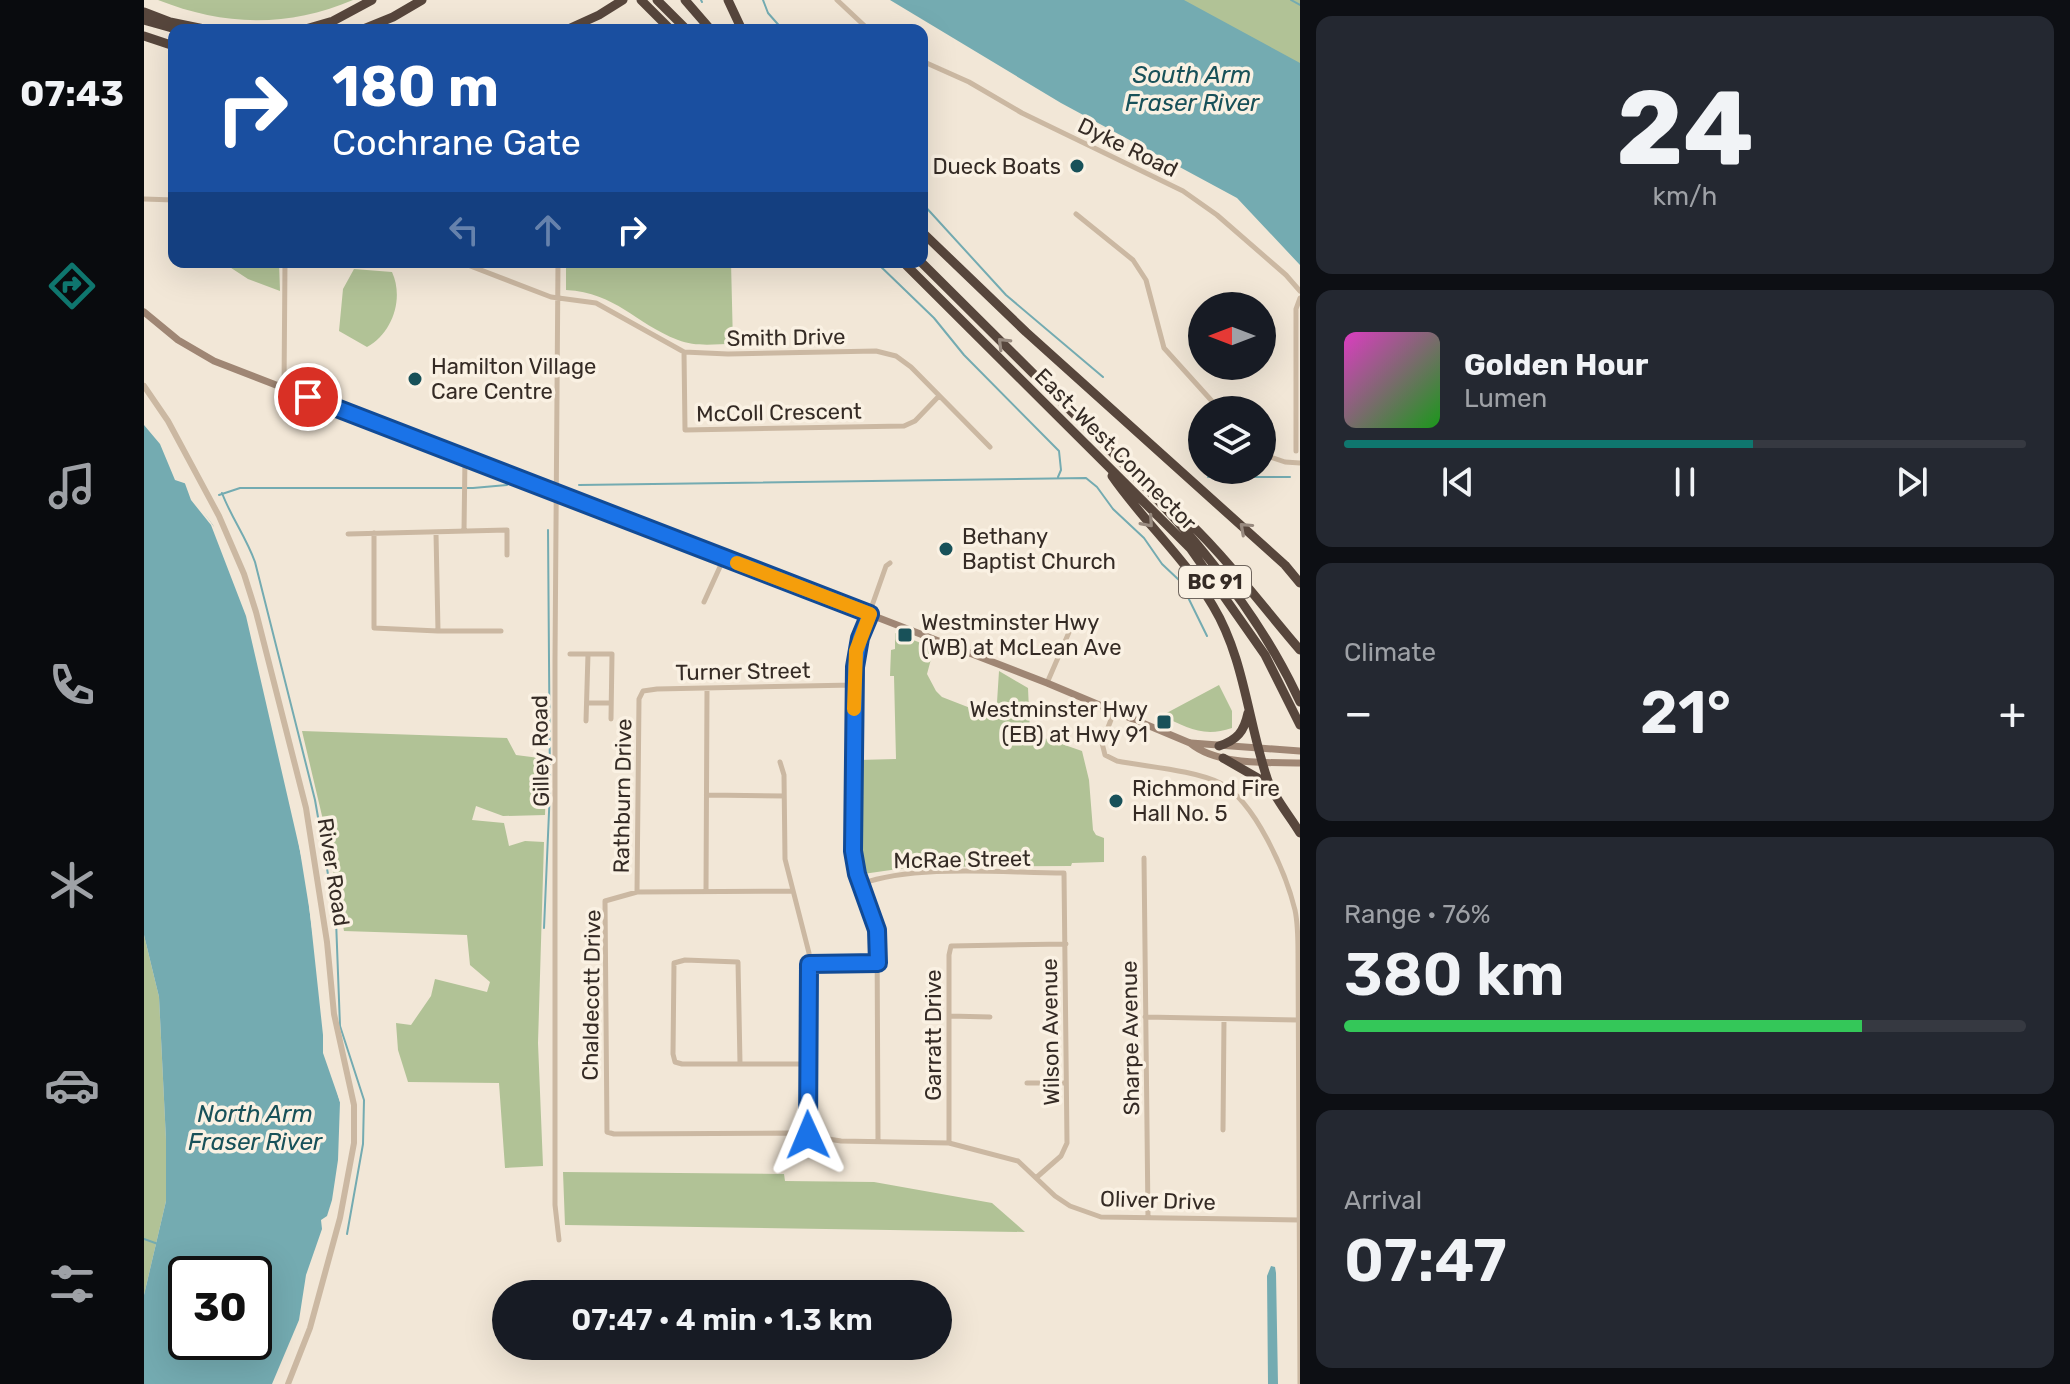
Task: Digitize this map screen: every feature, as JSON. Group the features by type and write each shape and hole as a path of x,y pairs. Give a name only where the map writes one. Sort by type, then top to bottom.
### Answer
{"highway":[{"path":"323,24 372,0"},
{"path":"376,24 422,0"},
{"path":"577,24 623,0"},
{"path":"641,0 665,24"},
{"path":"657,0 681,24"},
{"path":"685,0 706,24"},
{"path":"728,0 739,24"},
{"path":"144,12 180,24"},
{"path":"144,20 168,27"},
{"path":"144,36 168,44"},
{"path":"928,236 1026,332 1285,565 1300,583"},
{"name":"East-West Connector","path":"909,268 1190,548 1265,655 1300,725"},
{"name":"East-West Connector","path":"927,268 1137,478 1199,545 1247,608 1273,649 1300,702"},
{"path":"1101,460 1128,500 1185,565 1214,606 1233,650 1270,785 1300,833"},
{"path":"1137,478 1193,525 1217,550 1300,650"},
{"path":"1219,746 1241,734 1248,710"},
{"path":"1223,758 1270,785"}],"main road":[{"path":"144,312 196,351 284,388 1047,683 1190,743 1296,750"},
{"path":"1190,743 1201,752 1223,758 1298,763"}],"street":[{"path":"837,0 863,24"},
{"name":"Dyke Road","path":"928,64 1183,191 1217,215 1300,291"},
{"path":"144,199 168,200"},
{"path":"1076,214 1133,260 1146,280 1164,348 1207,396"},
{"path":"284,388 285,268"},
{"name":"Smith Drive","path":"476,268 558,298 596,303 684,352 881,352 896,356 990,447"},
{"name":"Gilley Road","path":"558,268 555,1205 559,1240"},
{"path":"1296,451 1296,309 1300,298"},
{"name":"McColl Crescent","path":"684,352 685,430 900,426 912,423 939,396"},
{"name":"River Road","path":"144,386 168,421 219,516 244,574 256,612 306,808 327,942 334,1014 354,1105 354,1143 340,1218 310,1328 288,1384"},
{"path":"464,531 465,457"},
{"path":"1276,459 1300,463"},
{"path":"348,534 507,530 507,555"},
{"path":"374,533 374,628 501,631"},
{"path":"436,533 438,631"},
{"path":"704,602 724,558"},
{"path":"878,1140 877,930 853,851 854,685 856,651 886,566 890,563"},
{"path":"1047,683 1073,623"},
{"path":"570,654 612,654 611,719"},
{"path":"586,721 588,654"},
{"name":"Turner Street","path":"639,699 643,691 649,689 854,685"},
{"path":"706,892 707,688"},
{"name":"Rathburn Drive","path":"637,892 639,699"},
{"path":"587,703 611,703"},
{"path":"1114,712 1102,743 1105,755 1117,761 1215,781 1234,792 1257,824 1278,862 1294,906 1298,944 1300,1384"},
{"path":"780,762 784,775 783,846 809,964 808,1135"},
{"path":"707,795 784,796"},
{"name":"Sharpe Avenue","path":"1144,858 1148,1217"},
{"name":"McRae Street","path":"861,884 910,873 1064,873"},
{"name":"Wilson Avenue","path":"1037,1177 1065,1150 1064,873"},
{"name":"Chaldecott Drive","path":"607,1132 605,901 637,892 793,891"},
{"name":"Garratt Drive","path":"949,1143 951,946 1066,944"},
{"path":"740,1063 738,962 685,960 674,963 675,1062 740,1063 808,1064"},
{"path":"809,964 878,963"},
{"path":"949,1016 990,1017"},
{"path":"1145,1017 1298,1020"},
{"path":"1223,1130 1224,1019"},
{"path":"1027,1083 1067,1083"},
{"name":"Oliver Drive","path":"607,1132 808,1135 841,1141 949,1143 1007,1157 1026,1167 1055,1196 1085,1213 1101,1217 1299,1220"}],"green space":[{"path":"158,0 353,0 304,15 256,20 207,15"},
{"path":"1153,0 1300,0 1300,72"},
{"path":"231,268 279,268 280,291 248,279"},
{"path":"566,268 731,268 733,344 684,342 599,297 566,290"},
{"path":"354,269 392,272 397,293 390,324 367,347 339,331 343,289"},
{"path":"895,633 934,648 927,674 942,697 996,718 999,671 1028,688 1030,733 1082,751 1089,780 1093,830 1104,838 1104,862 1072,863 1071,866 912,867 863,874 859,856 858,760 896,759 894,676 890,676"},
{"path":"1219,685 1232,711 1232,728 1203,731 1161,716"},
{"path":"302,731 507,738 516,755 547,759 545,815 503,816 476,806 472,820 504,823 509,846 525,841 544,842 538,1043 543,1166 505,1168 499,1083 408,1082 398,1050 396,1023 411,1025 431,996 435,979 487,992 490,982 470,965 467,935 344,931 327,837"},
{"path":"144,935 159,997 166,1201 144,1295"},
{"path":"563,1172 784,1174 785,1181 874,1182 992,1203 1025,1232 565,1225"}],"water":[{"name":"South Arm Fraser River","path":"890,0 1184,0 1300,63 1300,265 1237,198 1061,103"},
{"name":"North Arm Fraser River","path":"144,425 160,444 175,480 187,484 193,499 213,525 251,624 289,783 332,1073 345,1121 339,1175 327,1225 309,1276 302,1319 277,1384 144,1384 144,1295 166,1201 159,997 144,935"},
{"path":"1271,1266 1275,1267 1276,1273 1278,1384 1268,1384 1267,1276"}],"pier":[{"path":"183,478 189,480 205,514 222,538 237,574 255,634 293,784 336,1072 348,1118 342,1181 333,1221 313,1277 306,1321 281,1384 272,1384 299,1320 306,1275 322,1229 321,1220 327,1216 332,1200 338,1160 340,1102 323,1053 306,877 246,616 211,525 191,500"}],"waterway":[{"path":"763,0 768,13 778,24"},
{"path":"1291,0 1300,5"},
{"path":"928,210 1006,295 1103,377"},
{"path":"882,268 934,318 964,355 1059,451 1061,470 1058,477"},
{"path":"1276,477 1290,477"},
{"path":"579,485 1086,478 1180,581 1207,636"},
{"path":"219,495 240,488 473,488 507,485"},
{"path":"222,493 255,562 315,800 336,920 340,1026 364,1100 363,1144 347,1234"},
{"path":"544,928 550,789 548,530"},
{"path":"144,1239 158,1244"}],"slow traffic":[{"path":"737,563 870,614 856,651 854,709"}],"place":[{"name":"Dueck Boats","path":"1077,166"},
{"name":"Hamilton Village Care Centre","path":"415,379"},
{"name":"Bethany Baptist Church","path":"946,549"},
{"name":"Westminster Hwy (WB) at McLean Ave","path":"905,635"},
{"name":"Westminster Hwy (EB) at Hwy 91","path":"1164,722"},
{"name":"Richmond Fire Hall No. 5","path":"1116,801"}],"route":[{"path":"308,397 870,614 856,651 853,851 857,874 875,920 878,963 809,964 808,1135"}]}
